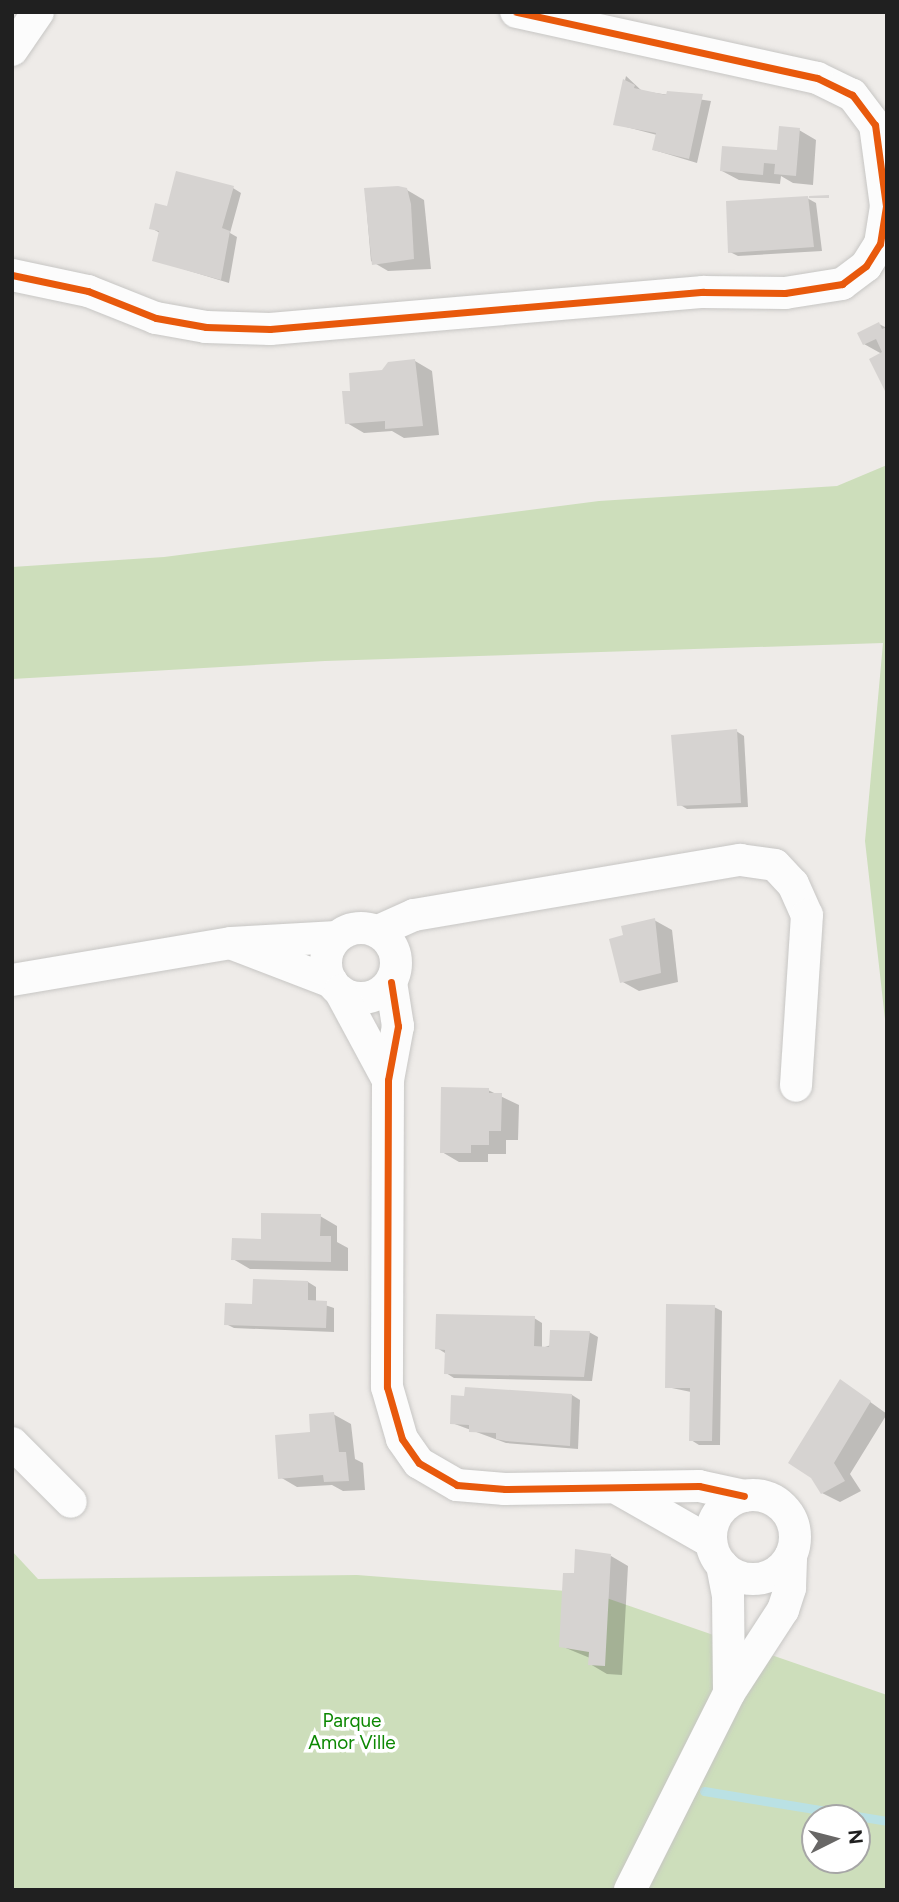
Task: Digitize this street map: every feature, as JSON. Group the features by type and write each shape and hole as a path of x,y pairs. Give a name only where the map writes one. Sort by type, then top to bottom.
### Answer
{"street":[{"path":"12,50 38,12"},
{"path":"12,275 88,291 156,318 205,327 270,329 703,292 785,293 842,284 866,267 880,244 886,206 876,125 852,95 817,78 516,12"},
{"path":"12,980 231,943 337,937 356,929 378,931 434,912 740,859 775,865 793,884 807,915 796,1086"},
{"path":"231,943 368,998 394,972 434,912"},
{"path":"378,931 392,944 398,1026 388,1080 387,1387 402,1439 419,1463 457,1485 505,1489 699,1486 744,1496 769,1498 789,1516 794,1542 790,1555 790,1588 783,1610 729,1693 630,1890"},
{"path":"337,937 328,950 336,987 388,1080"},
{"path":"12,1443 71,1502"},
{"path":"612,1486 716,1553 745,1578 772,1574 790,1555"},
{"path":"729,1693 728,1595 716,1553 715,1518 722,1507 744,1496"}],"green space":[{"path":"887,465 887,1037 865,841 883,643 325,661 12,679 12,567 164,557 599,501 837,486"},
{"name":"Parque Amor Ville","path":"12,1551 38,1579 357,1575 592,1593 887,1695 887,1890 12,1890"}],"building":[{"path":"623,79 635,85 634,88 666,95 667,91 703,94 689,159 652,150 656,133 613,125"},
{"path":"779,126 800,128 796,176 774,174 775,164 764,163 763,175 720,171 722,146 777,150"},
{"path":"176,171 234,186 222,228 230,231 221,280 152,261 159,231 149,229 155,203 167,206"},
{"path":"364,188 407,188 411,204 414,259 372,265"},
{"path":"829,195 829,198 809,198 809,196"},
{"path":"808,196 814,247 728,253 726,201"},
{"path":"879,322 882,329 887,327 887,395 869,359 882,352 876,339 863,345 857,333"},
{"path":"415,359 423,426 385,429 385,421 345,424 342,391 350,391 349,373 382,370 388,362"},
{"path":"737,729 741,803 677,806 671,735"},
{"path":"655,918 661,973 620,983 609,939 623,935 621,926"},
{"path":"441,1087 489,1088 489,1093 502,1093 501,1131 489,1131 489,1145 471,1145 471,1153 440,1153"},
{"path":"261,1213 321,1214 320,1236 331,1236 331,1262 231,1260 232,1238 261,1239"},
{"path":"253,1279 308,1281 308,1300 327,1301 326,1328 224,1325 225,1303 252,1304"},
{"path":"666,1304 715,1305 712,1441 689,1441 690,1388 665,1388"},
{"path":"436,1314 535,1316 534,1346 549,1347 550,1330 590,1331 584,1377 444,1374 445,1350 435,1349"},
{"path":"840,1379 871,1401 834,1463 845,1481 821,1494 811,1478 788,1463"},
{"path":"465,1387 572,1394 570,1446 506,1441 496,1439 496,1433 469,1432 469,1425 450,1424 451,1395 464,1396"},
{"path":"334,1412 339,1452 346,1452 349,1481 324,1482 323,1475 278,1479 275,1435 310,1432 309,1414"},
{"path":"575,1549 611,1554 605,1666 588,1665 589,1652 559,1647 563,1573 574,1573"}],"waterway":[{"path":"704,1791 887,1821"}],"cycle path":[{"path":"12,275 88,291 156,318 206,327 270,329 703,292 785,293 842,284 866,266 880,244 886,206 875,125 852,95 817,78 516,12"},
{"path":"391,982 398,1026 388,1080 387,1387 402,1439 419,1463 457,1485 505,1489 699,1486 744,1496"}]}
